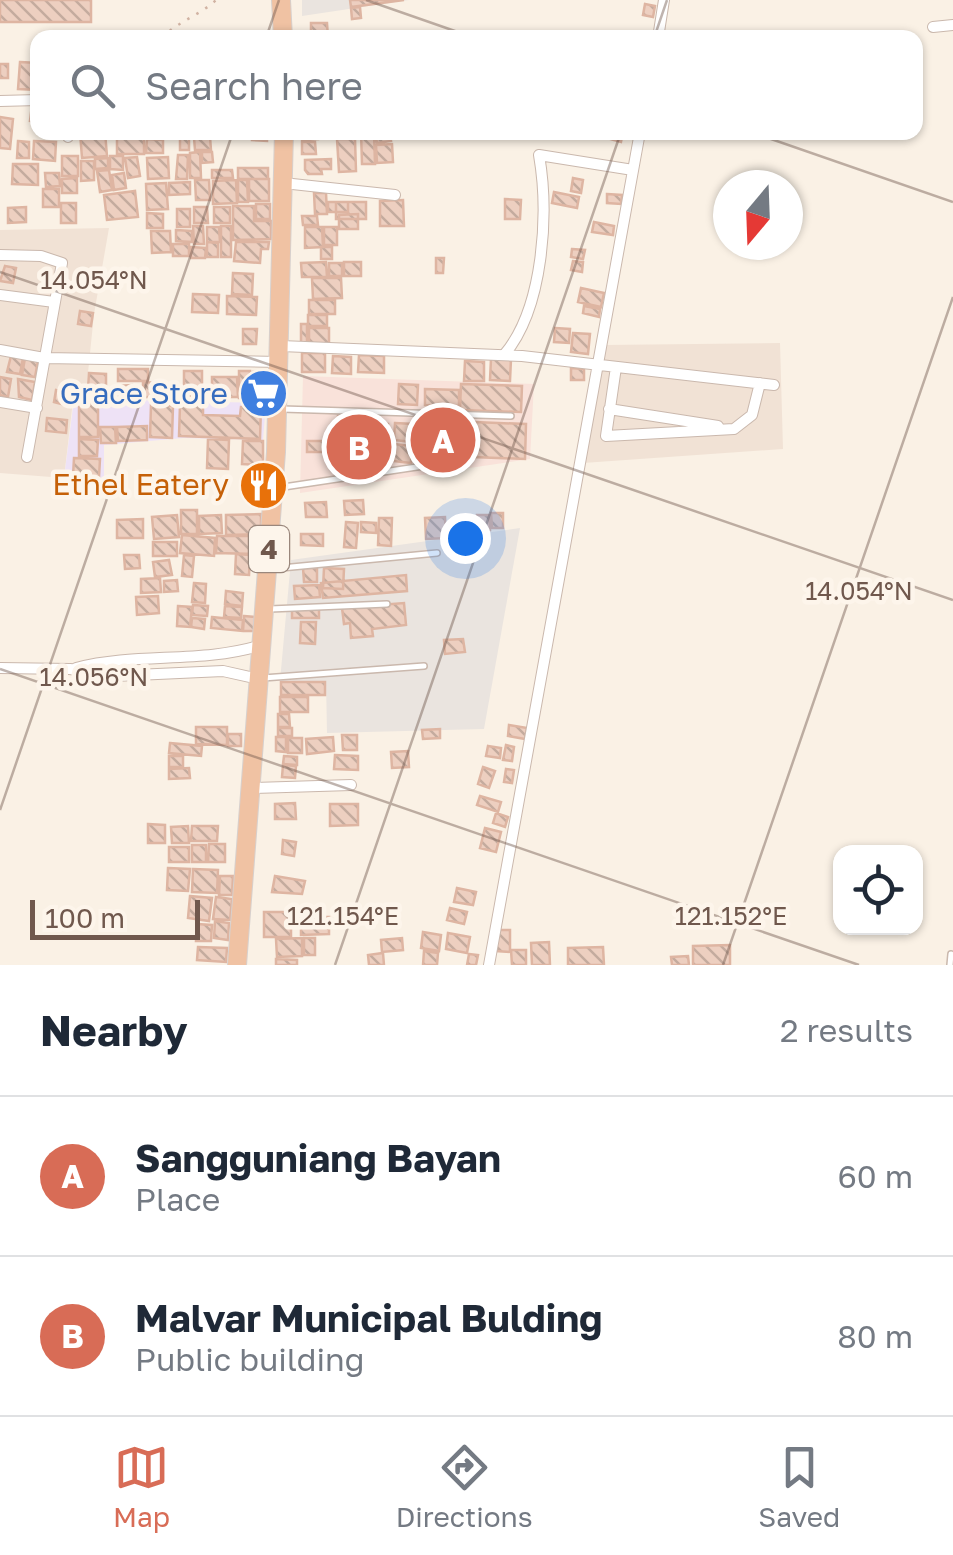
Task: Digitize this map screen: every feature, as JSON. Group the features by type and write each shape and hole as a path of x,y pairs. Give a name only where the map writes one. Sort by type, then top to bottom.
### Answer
{"highway":[{"path":"282,0 283,30"},
{"name":"4","path":"237,965 274,488 281,354 284,140"}],"street":[{"path":"659,30 664,0"},
{"path":"933,27 953,25"},
{"path":"0,102 30,100"},
{"path":"489,965 639,140"},
{"path":"504,356 525,319 542,241 546,192 539,155 633,170"},
{"path":"284,183 395,195"},
{"path":"0,255 58,258 62,263 26,457"},
{"path":"0,295 54,302"},
{"path":"0,350 44,358 504,356 774,385"},
{"path":"616,367 606,436 734,428 752,415 760,384"},
{"path":"0,402 37,408"},
{"path":"609,409 734,428"},
{"path":"70,669 114,658 226,656 262,644"},
{"path":"114,658 114,676"},
{"path":"0,668 70,669 114,676 223,672 260,678"},
{"path":"252,788 351,785"}],"lane":[{"path":"278,408 511,416"},
{"path":"274,488 450,462 459,456 462,441 458,422 449,416"},
{"path":"268,569 437,553"},
{"path":"265,609 387,604"},
{"path":"260,678 424,666"},
{"path":"950,965 951,954"}],"path":[{"path":"169,30 176,23 203,12 216,0"}],"shaded area":[{"path":"302,0 409,0 302,16"},
{"path":"109,228 94,314 85,402 73,400 64,478 0,473 0,230"},
{"path":"780,343 783,449 583,463 604,345"},
{"path":"303,376 534,384 530,459 300,493"},
{"path":"74,399 266,403 263,440 183,438 104,445 104,480 64,478"},
{"path":"520,528 484,729 327,733 326,681 280,681 291,560"}],"building":[{"path":"0,0 91,0 91,22 0,22"},
{"path":"350,0 404,0 351,7"},
{"path":"645,4 655,6 653,17 643,15"},
{"path":"360,7 361,18 352,19 351,8"},
{"path":"311,23 327,23 327,30 311,30"},
{"path":"20,62 30,63 30,90 18,89"},
{"path":"0,64 8,64 8,78 0,78"},
{"path":"0,117 13,119 10,149 0,148"},
{"path":"81,140 106,140 107,156 82,158"},
{"path":"117,140 144,140 144,154 117,154"},
{"path":"147,140 163,140 163,153 146,153"},
{"path":"180,140 189,140 189,150 180,150"},
{"path":"194,140 210,140 211,150 195,150"},
{"path":"337,140 355,140 356,171 339,172"},
{"path":"361,140 374,140 375,164 362,164"},
{"path":"18,141 29,142 29,158 17,158"},
{"path":"34,141 56,142 55,161 33,159"},
{"path":"302,142 315,142 316,154 302,154"},
{"path":"392,144 393,162 377,163 376,145"},
{"path":"200,152 201,178 190,178 190,153"},
{"path":"202,152 212,152 213,162 202,163"},
{"path":"178,155 188,155 187,179 176,179"},
{"path":"62,156 78,156 78,176 62,176"},
{"path":"110,156 123,156 123,170 110,169"},
{"path":"137,157 140,176 128,178 125,158"},
{"path":"168,157 169,178 148,179 147,158"},
{"path":"108,158 108,168 95,169 95,159"},
{"path":"331,159 331,169 321,169 322,174 308,174 305,170 305,160"},
{"path":"81,161 94,161 94,180 81,181"},
{"path":"13,164 38,164 38,185 12,184"},
{"path":"238,168 268,168 268,179 238,179"},
{"path":"109,170 112,190 100,192 97,171"},
{"path":"212,170 232,170 233,178 212,178"},
{"path":"45,173 59,173 60,186 46,187"},
{"path":"124,173 126,188 114,190 112,175"},
{"path":"77,178 77,193 62,193 62,179"},
{"path":"573,178 583,180 581,193 571,191"},
{"path":"249,179 269,179 269,201 249,201"},
{"path":"195,180 209,180 210,200 196,200"},
{"path":"236,180 237,203 213,204 213,181"},
{"path":"238,180 247,180 248,202 238,202"},
{"path":"190,182 190,194 169,195 169,183"},
{"path":"166,183 168,209 147,210 146,184"},
{"path":"43,189 59,189 59,207 43,207"},
{"path":"135,191 138,217 107,220 104,195"},
{"path":"554,192 579,197 577,208 552,203"},
{"path":"314,193 326,193 327,214 315,214"},
{"path":"607,194 622,195 621,204 607,203"},
{"path":"505,199 521,200 520,219 505,219"},
{"path":"403,200 404,226 380,226 380,201"},
{"path":"328,202 348,202 348,212 328,212"},
{"path":"336,202 366,202 366,219 336,219"},
{"path":"61,203 76,203 76,223 61,223"},
{"path":"256,204 270,204 270,219 256,219"},
{"path":"233,206 254,206 254,221 271,221 271,239 233,240"},
{"path":"26,207 26,222 8,223 8,208"},
{"path":"194,207 207,207 208,223 194,223"},
{"path":"214,207 230,207 230,223 214,223"},
{"path":"177,209 190,209 190,227 177,227"},
{"path":"147,213 163,214 163,228 147,228"},
{"path":"358,214 358,229 339,229 339,215"},
{"path":"302,216 317,216 318,225 303,225"},
{"path":"594,222 614,226 613,235 592,232"},
{"path":"193,226 203,226 204,244 194,244"},
{"path":"221,226 231,226 231,257 221,257"},
{"path":"207,227 219,227 220,242 207,242"},
{"path":"305,227 322,227 323,247 305,248"},
{"path":"324,227 337,227 337,245 324,245"},
{"path":"176,230 192,231 192,242 176,241"},
{"path":"151,231 170,231 171,252 152,253"},
{"path":"207,242 218,243 218,257 207,257"},
{"path":"236,242 269,242 268,249 261,249 260,263 234,261"},
{"path":"173,244 189,244 189,256 173,256"},
{"path":"191,247 206,248 205,258 191,258"},
{"path":"321,247 332,247 332,259 321,259"},
{"path":"572,249 585,250 583,259 571,257"},
{"path":"436,258 444,258 443,273 436,273"},
{"path":"573,261 583,262 582,272 571,270"},
{"path":"326,262 327,277 302,277 301,263"},
{"path":"344,262 361,262 361,276 344,276"},
{"path":"329,263 342,263 342,276 329,276"},
{"path":"5,266 16,268 13,283 0,281"},
{"path":"233,273 253,274 252,295 232,294"},
{"path":"312,278 341,278 342,298 313,299"},
{"path":"581,288 604,293 601,307 578,302"},
{"path":"193,294 219,295 218,313 192,312"},
{"path":"227,296 257,297 256,315 227,314"},
{"path":"309,300 335,300 335,314 309,314"},
{"path":"584,306 600,309 599,317 583,313"},
{"path":"80,311 93,313 91,326 78,324"},
{"path":"308,315 327,315 327,326 308,326"},
{"path":"301,324 307,324 307,343 301,343"},
{"path":"309,328 329,328 329,345 309,344"},
{"path":"555,328 570,329 569,343 554,342"},
{"path":"243,329 257,329 256,344 243,344"},
{"path":"573,333 590,334 588,354 571,352"},
{"path":"302,353 325,353 325,372 302,372"},
{"path":"359,355 384,356 384,373 358,372"},
{"path":"11,356 23,358 20,374 7,372"},
{"path":"333,356 351,357 351,374 332,373"},
{"path":"25,358 38,361 35,377 22,375"},
{"path":"491,359 511,359 510,381 490,380"},
{"path":"465,361 484,362 484,381 464,381"},
{"path":"571,368 584,369 584,380 571,380"},
{"path":"118,369 148,369 148,381 118,381"},
{"path":"184,371 202,371 202,396 184,396"},
{"path":"239,371 250,371 250,398 239,398"},
{"path":"253,372 270,372 270,398 253,398"},
{"path":"89,373 106,374 106,389 88,388"},
{"path":"0,377 11,379 8,397 0,395"},
{"path":"212,377 237,377 238,397 212,397"},
{"path":"18,379 35,382 32,400 19,397"},
{"path":"143,382 156,383 156,397 143,397"},
{"path":"399,384 418,385 417,405 398,404"},
{"path":"461,384 522,386 521,412 460,410"},
{"path":"132,385 133,398 117,398 117,386"},
{"path":"425,389 459,390 459,406 425,405"},
{"path":"56,390 72,394 69,406 54,402"},
{"path":"79,403 98,403 98,437 79,437"},
{"path":"151,405 173,406 172,438 150,437"},
{"path":"180,405 203,405 203,415 240,416 241,407 261,407 260,439 179,436"},
{"path":"338,416 361,416 361,423 388,424 387,468 331,467 331,425 338,425"},
{"path":"47,418 67,420 66,433 46,431"},
{"path":"474,422 526,424 525,459 473,457"},
{"path":"395,423 414,424 412,442 394,440"},
{"path":"416,423 431,424 431,443 416,443"},
{"path":"147,426 147,440 118,441 117,427"},
{"path":"432,426 454,427 453,454 431,454"},
{"path":"100,427 115,427 116,443 101,443"},
{"path":"79,439 98,440 97,456 79,456"},
{"path":"208,439 229,440 228,469 207,468"},
{"path":"243,441 263,441 263,465 242,464"},
{"path":"307,441 331,441 331,452 307,452"},
{"path":"394,444 412,446 411,463 393,461"},
{"path":"415,447 430,448 429,462 414,461"},
{"path":"74,458 100,459 99,477 73,476"},
{"path":"363,500 364,514 345,515 344,501"},
{"path":"326,502 327,517 306,517 305,503"},
{"path":"181,510 197,510 197,534 181,534"},
{"path":"491,513 503,513 503,528 492,528"},
{"path":"261,514 261,534 226,535 226,515"},
{"path":"177,515 179,537 154,539 152,517"},
{"path":"221,515 222,533 199,534 199,516"},
{"path":"477,515 489,515 490,530 478,531"},
{"path":"445,517 446,538 426,539 425,518"},
{"path":"379,518 392,518 391,546 378,545"},
{"path":"143,519 143,538 117,538 117,520"},
{"path":"346,522 358,523 356,548 344,547"},
{"path":"361,522 376,523 376,533 361,532"},
{"path":"301,534 323,534 323,546 301,545"},
{"path":"182,535 215,538 214,556 180,553"},
{"path":"217,536 260,536 259,554 216,553"},
{"path":"153,542 177,542 177,556 153,556"},
{"path":"236,554 250,555 249,575 235,574"},
{"path":"124,555 139,555 140,568 125,569"},
{"path":"184,555 194,556 192,577 182,576"},
{"path":"169,560 172,575 155,577 153,562"},
{"path":"303,568 317,568 317,582 304,582"},
{"path":"324,568 344,569 343,589 323,588"},
{"path":"406,575 407,591 323,598 321,583"},
{"path":"160,578 161,592 141,593 141,579"},
{"path":"177,580 178,591 164,592 164,581"},
{"path":"194,583 206,584 205,603 192,602"},
{"path":"319,585 320,597 295,599 294,586"},
{"path":"226,591 243,593 242,606 225,604"},
{"path":"158,596 159,613 137,615 136,597"},
{"path":"404,603 406,625 372,629 373,636 351,638 350,623 344,624 342,608"},
{"path":"193,605 208,606 207,616 192,615"},
{"path":"178,606 192,607 190,627 177,626"},
{"path":"225,606 242,607 241,618 224,617"},
{"path":"292,608 319,608 319,618 292,618"},
{"path":"244,616 255,617 255,631 243,631"},
{"path":"212,617 243,620 242,631 211,628"},
{"path":"192,618 205,619 204,629 191,627"},
{"path":"301,622 316,622 315,644 300,643"},
{"path":"463,639 465,652 445,654 444,640"},
{"path":"281,682 325,682 325,695 281,695"},
{"path":"280,697 308,697 308,712 280,712"},
{"path":"278,714 289,714 290,727 278,727"},
{"path":"509,725 527,728 525,739 508,736"},
{"path":"196,727 227,727 227,745 196,744"},
{"path":"278,728 292,728 292,736 278,736"},
{"path":"440,729 440,738 423,739 422,730"},
{"path":"228,734 241,734 241,746 228,746"},
{"path":"342,735 357,735 357,750 343,750"},
{"path":"276,737 286,737 286,752 276,751"},
{"path":"333,737 334,751 307,754 306,739"},
{"path":"288,738 302,738 302,753 288,753"},
{"path":"170,743 202,746 201,756 169,753"},
{"path":"506,745 514,747 512,761 503,760"},
{"path":"488,746 501,748 500,758 486,756"},
{"path":"408,751 409,767 392,768 391,752"},
{"path":"335,755 358,756 358,770 334,769"},
{"path":"169,756 183,756 183,767 169,767"},
{"path":"284,756 297,757 297,765 283,764"},
{"path":"283,765 296,766 295,778 282,777"},
{"path":"483,767 495,771 489,788 478,784"},
{"path":"189,768 190,778 169,779 169,769"},
{"path":"506,769 514,770 512,783 504,782"},
{"path":"480,796 501,802 498,812 477,805"},
{"path":"295,803 296,819 275,819 275,804"},
{"path":"330,804 358,804 358,825 330,826"},
{"path":"496,813 508,817 505,827 493,823"},
{"path":"148,824 165,825 165,843 148,843"},
{"path":"188,826 189,843 172,843 171,827"},
{"path":"192,826 218,826 217,841 191,841"},
{"path":"485,828 501,832 496,852 480,848"},
{"path":"283,840 296,842 294,856 282,854"},
{"path":"209,844 225,844 225,862 208,862"},
{"path":"192,845 206,845 206,862 192,862"},
{"path":"169,847 189,847 189,862 169,862"},
{"path":"168,868 190,869 188,891 167,890"},
{"path":"193,869 218,870 217,893 192,892"},
{"path":"220,876 233,876 232,895 219,895"},
{"path":"275,876 305,881 302,894 272,892"},
{"path":"457,888 476,892 473,905 454,902"},
{"path":"190,896 212,898 209,921 188,918"},
{"path":"216,897 232,899 230,920 213,919"},
{"path":"450,908 467,912 464,924 447,920"},
{"path":"264,912 291,912 291,937 264,937"},
{"path":"301,917 329,917 329,934 301,935"},
{"path":"215,921 229,923 228,940 214,938"},
{"path":"197,924 212,925 211,941 196,941"},
{"path":"496,930 510,930 510,952 496,951"},
{"path":"423,932 441,935 439,951 421,948"},
{"path":"448,933 470,937 467,953 446,949"},
{"path":"302,938 302,956 277,957 276,939"},
{"path":"304,938 315,938 315,955 304,955"},
{"path":"402,938 403,950 382,952 381,940"},
{"path":"549,942 550,965 532,965 531,943"},
{"path":"730,945 730,965 693,965 693,946"},
{"path":"198,947 227,948 226,962 197,960"},
{"path":"603,947 604,965 568,965 568,948"},
{"path":"511,950 526,950 526,965 512,965"},
{"path":"424,951 438,953 437,965 423,965"},
{"path":"383,953 384,965 369,965 368,955"},
{"path":"469,954 478,955 476,965 467,965"},
{"path":"688,956 689,965 672,965 671,957"},
{"path":"276,959 297,960 297,965 276,965"}],"place":[{"name":"Grace Store","path":"263,394"},
{"name":"Sangguniang Bayan","path":"443,440"},
{"name":"Malvar Municipal Bulding","path":"359,447"},
{"name":"Ethel Eatery","path":"264,485"}]}
